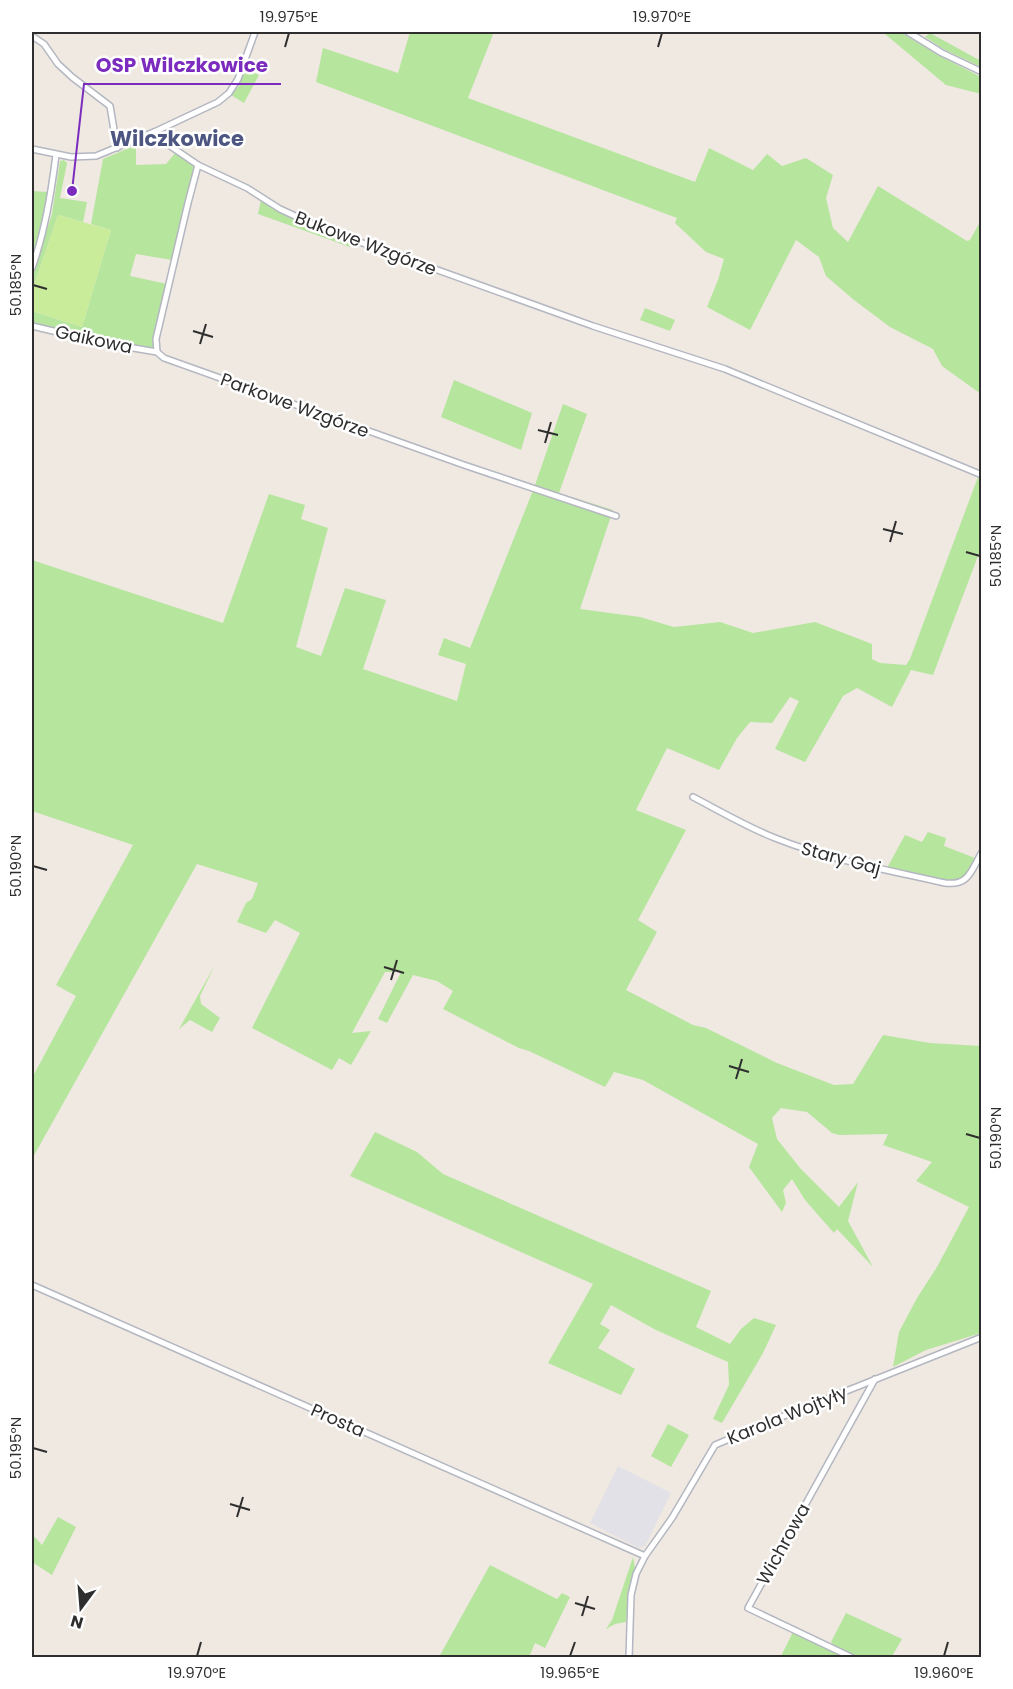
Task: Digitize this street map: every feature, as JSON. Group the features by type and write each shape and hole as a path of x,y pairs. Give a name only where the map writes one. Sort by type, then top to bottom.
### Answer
{"street":[{"path":"32,150 71,157 96,156 218,102 230,93 238,79 255,32"},
{"path":"908,32 942,53 981,72"},
{"path":"32,36 44,44 58,64 72,77 110,106 117,148"},
{"name":"Bukowe Wzgórze","path":"154,132 160,139 198,165 247,188 280,209 321,228 593,326 725,369 981,475"},
{"path":"32,268 50,206 56,155"},
{"path":"157,352 156,339 198,165"},
{"name":"Gaikowa","path":"32,326 157,352"},
{"name":"Parkowe Wzgórze","path":"157,352 164,358 616,516"},
{"name":"Stary Gaj","path":"693,796 774,838 852,862 945,883 957,885 967,879 981,852"},
{"name":"Prosta","path":"32,1285 645,1556"},
{"name":"Karola Wojtyły","path":"629,1658 630,1595 636,1574 715,1445 981,1337"},
{"name":"Wichrowa","path":"852,1658 748,1608 875,1380"}],"shaded area":[{"path":"618,1466 671,1493 645,1546 639,1548 590,1523"}],"green space":[{"path":"410,32 494,32 468,98 695,182 709,148 753,170 767,154 782,166 806,158 833,175 826,198 833,228 848,242 878,186 967,241 970,240 981,220 981,394 942,366 933,349 890,327 854,300 826,276 819,257 796,240 750,330 707,307 724,259 706,252 675,223 677,218 316,82 323,48 398,73"},
{"path":"879,32 900,32 981,77 981,94 946,85 885,34"},
{"path":"930,33 981,61 981,67 945,50 925,37"},
{"path":"245,69 259,75 244,103 231,95 239,86"},
{"path":"136,145 136,165 166,164 176,152 194,167 172,260 136,254 130,276 167,284 153,348 98,339 87,334 32,324 32,311 82,327 111,230 91,224 103,159"},
{"path":"64,160 67,163 60,198 87,202 83,222 58,215 32,291 32,273 52,214 60,161"},
{"path":"32,191 48,192 44,221 32,256"},
{"path":"261,200 309,226 351,243 350,247 258,214"},
{"path":"58,215 111,230 82,327 32,311 32,291"},
{"path":"645,308 675,320 670,331 640,320"},
{"path":"454,380 532,413 521,450 441,417"},
{"path":"563,404 587,414 559,493 613,510 580,609 640,617 674,627 720,622 753,633 815,622 872,644 872,659 880,663 906,665 978,477 981,479 981,548 933,675 911,670 892,707 857,688 843,696 805,762 775,749 799,701 790,697 772,723 750,722 737,738 719,770 667,748 636,810 686,830 638,920 657,932 626,990 693,1025 706,1028 777,1063 834,1085 853,1084 883,1035 930,1043 981,1046 981,1333 926,1350 893,1367 899,1332 969,1207 916,1181 932,1162 883,1145 888,1134 839,1135 832,1133 807,1112 781,1108 772,1118 777,1139 800,1168 839,1207 858,1182 848,1221 873,1267 837,1229 834,1233 805,1200 792,1179 783,1190 786,1203 782,1212 749,1167 758,1144 643,1080 614,1072 605,1087 519,1048 443,1009 453,991 437,981 413,975 387,1023 378,1019 401,972 385,972 352,1033 371,1031 351,1065 339,1058 332,1070 252,1028 300,933 275,920 266,933 237,922 246,903 252,899 258,883 197,864 32,1159 32,1078 76,996 56,985 133,845 32,811 32,560 223,623 269,494 305,505 301,519 328,528 296,647 321,656 345,588 386,600 363,669 457,701 466,664 438,655 444,638 470,648 534,488"},
{"path":"928,832 946,838 944,846 975,858 964,878 949,882 887,868 905,835 922,842"},
{"path":"215,965 200,996 201,1004 220,1018 212,1032 190,1020 179,1029"},
{"path":"375,1132 417,1152 443,1174 711,1291 696,1327 730,1344 741,1329 754,1318 776,1325 763,1353 722,1423 713,1419 729,1385 728,1362 656,1330 611,1305 600,1324 610,1330 598,1348 635,1369 621,1395 548,1363 593,1284 350,1176"},
{"path":"668,1424 689,1435 671,1467 651,1456"},
{"path":"58,1517 76,1527 52,1575 32,1562 32,1534 42,1545"},
{"path":"633,1557 635,1568 629,1590 626,1622 606,1629 612,1620"},
{"path":"490,1565 557,1599 562,1593 570,1597 545,1648 535,1643 529,1657 439,1657"},
{"path":"846,1613 902,1639 891,1658 860,1657 834,1646 831,1642"},
{"path":"793,1632 846,1657 780,1658"}],"place":[{"name":"OSP Wilczkowice","path":"72,191"}],"district":[{"name":"Wilczkowice","path":"177,138"}]}
